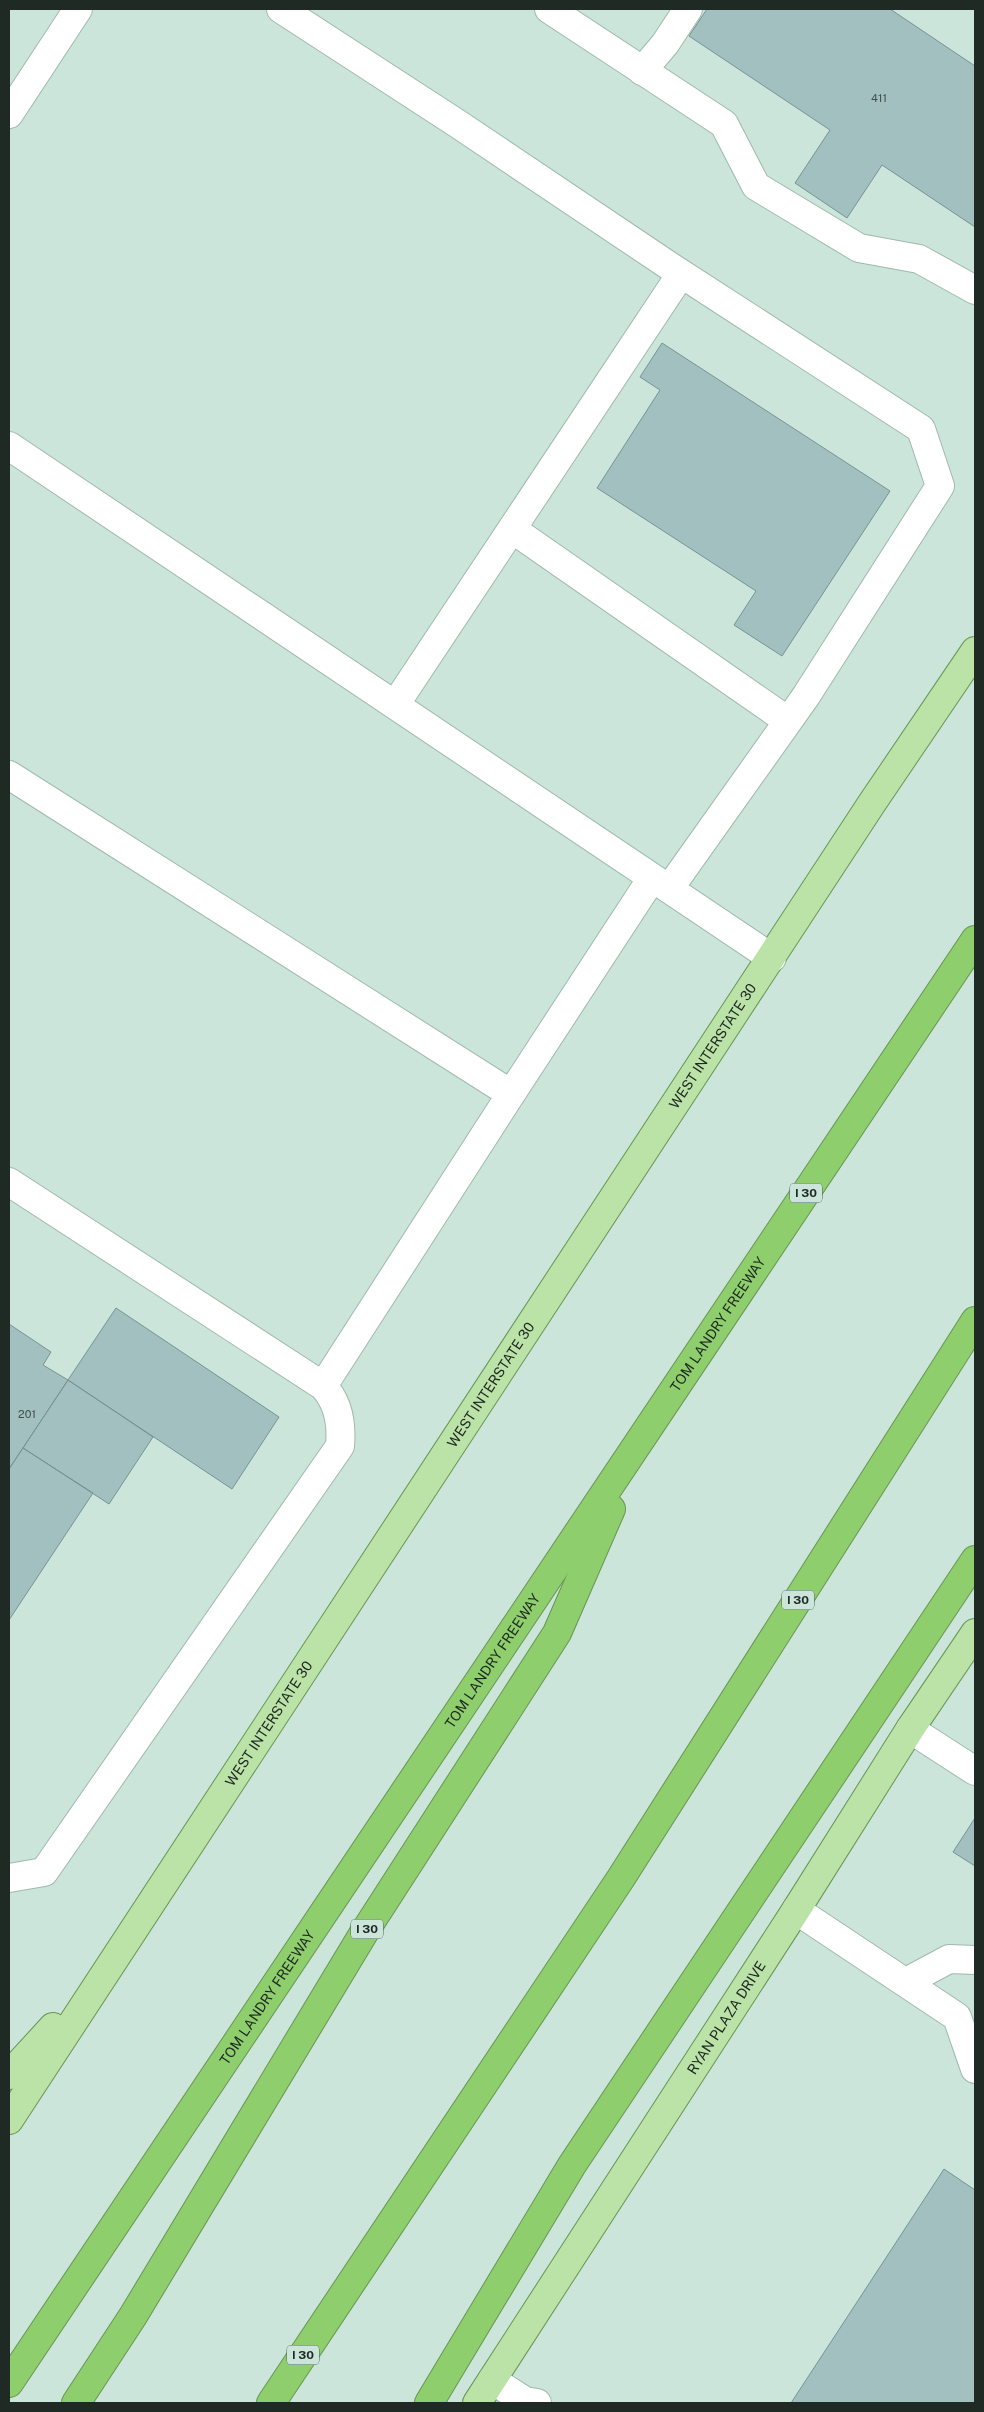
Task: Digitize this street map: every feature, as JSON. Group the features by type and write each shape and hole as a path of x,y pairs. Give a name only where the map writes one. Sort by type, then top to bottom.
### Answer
{"highway":[{"name":"TOM LANDRY FREEWAY","path":"9,2383 975,940"},
{"name":"I 30","path":"271,2403 621,1878 975,1321"},
{"name":"I 30","path":"76,2403 134,2316 365,1931 557,1633 638,1445"},
{"path":"429,2403 572,2165 975,1560"},
{"path":"284,2403 336,2307"}],"main road":[{"name":"WEST INTERSTATE 30","path":"9,2120 102,1975 772,958 872,803 975,651"},
{"name":"RYAN PLAZA DRIVE","path":"477,2403 796,1910 910,1729 975,1633"},
{"path":"9,2075 102,1975"}],"street":[{"path":"9,114 78,9"},
{"path":"281,9 920,430 940,486 788,721 661,883 511,1094 322,1386"},
{"path":"549,9 724,124 756,186 859,248 919,259 975,290"},
{"path":"642,71 665,44 688,9"},
{"path":"395,705 681,274"},
{"path":"9,446 772,958"},
{"path":"512,529 788,721"},
{"path":"9,775 511,1094"},
{"path":"9,1182 322,1386 330,1394 342,1424 340,1446 44,1872 9,1878"},
{"path":"910,1729 975,1771"},
{"path":"796,1910 958,2017 974,2058"},
{"path":"906,1982 949,1959 975,1960"},
{"path":"492,2380 525,2401 537,2403"}],"building":[{"path":"707,9 890,9 975,66 975,227 882,165 847,218 795,183 830,130 689,36"},
{"path":"662,343 890,491 782,656 734,625 756,591 597,488 660,390 640,377"},
{"path":"116,1308 279,1417 232,1489 68,1380"},
{"path":"9,1324 51,1352 43,1365 68,1380 9,1469"},
{"path":"68,1380 153,1437 109,1504 23,1448"},
{"path":"23,1448 93,1493 9,1620 9,1469"},
{"path":"975,1818 975,1866 953,1852"},
{"path":"944,2169 975,2190 975,2403 791,2403"}]}
